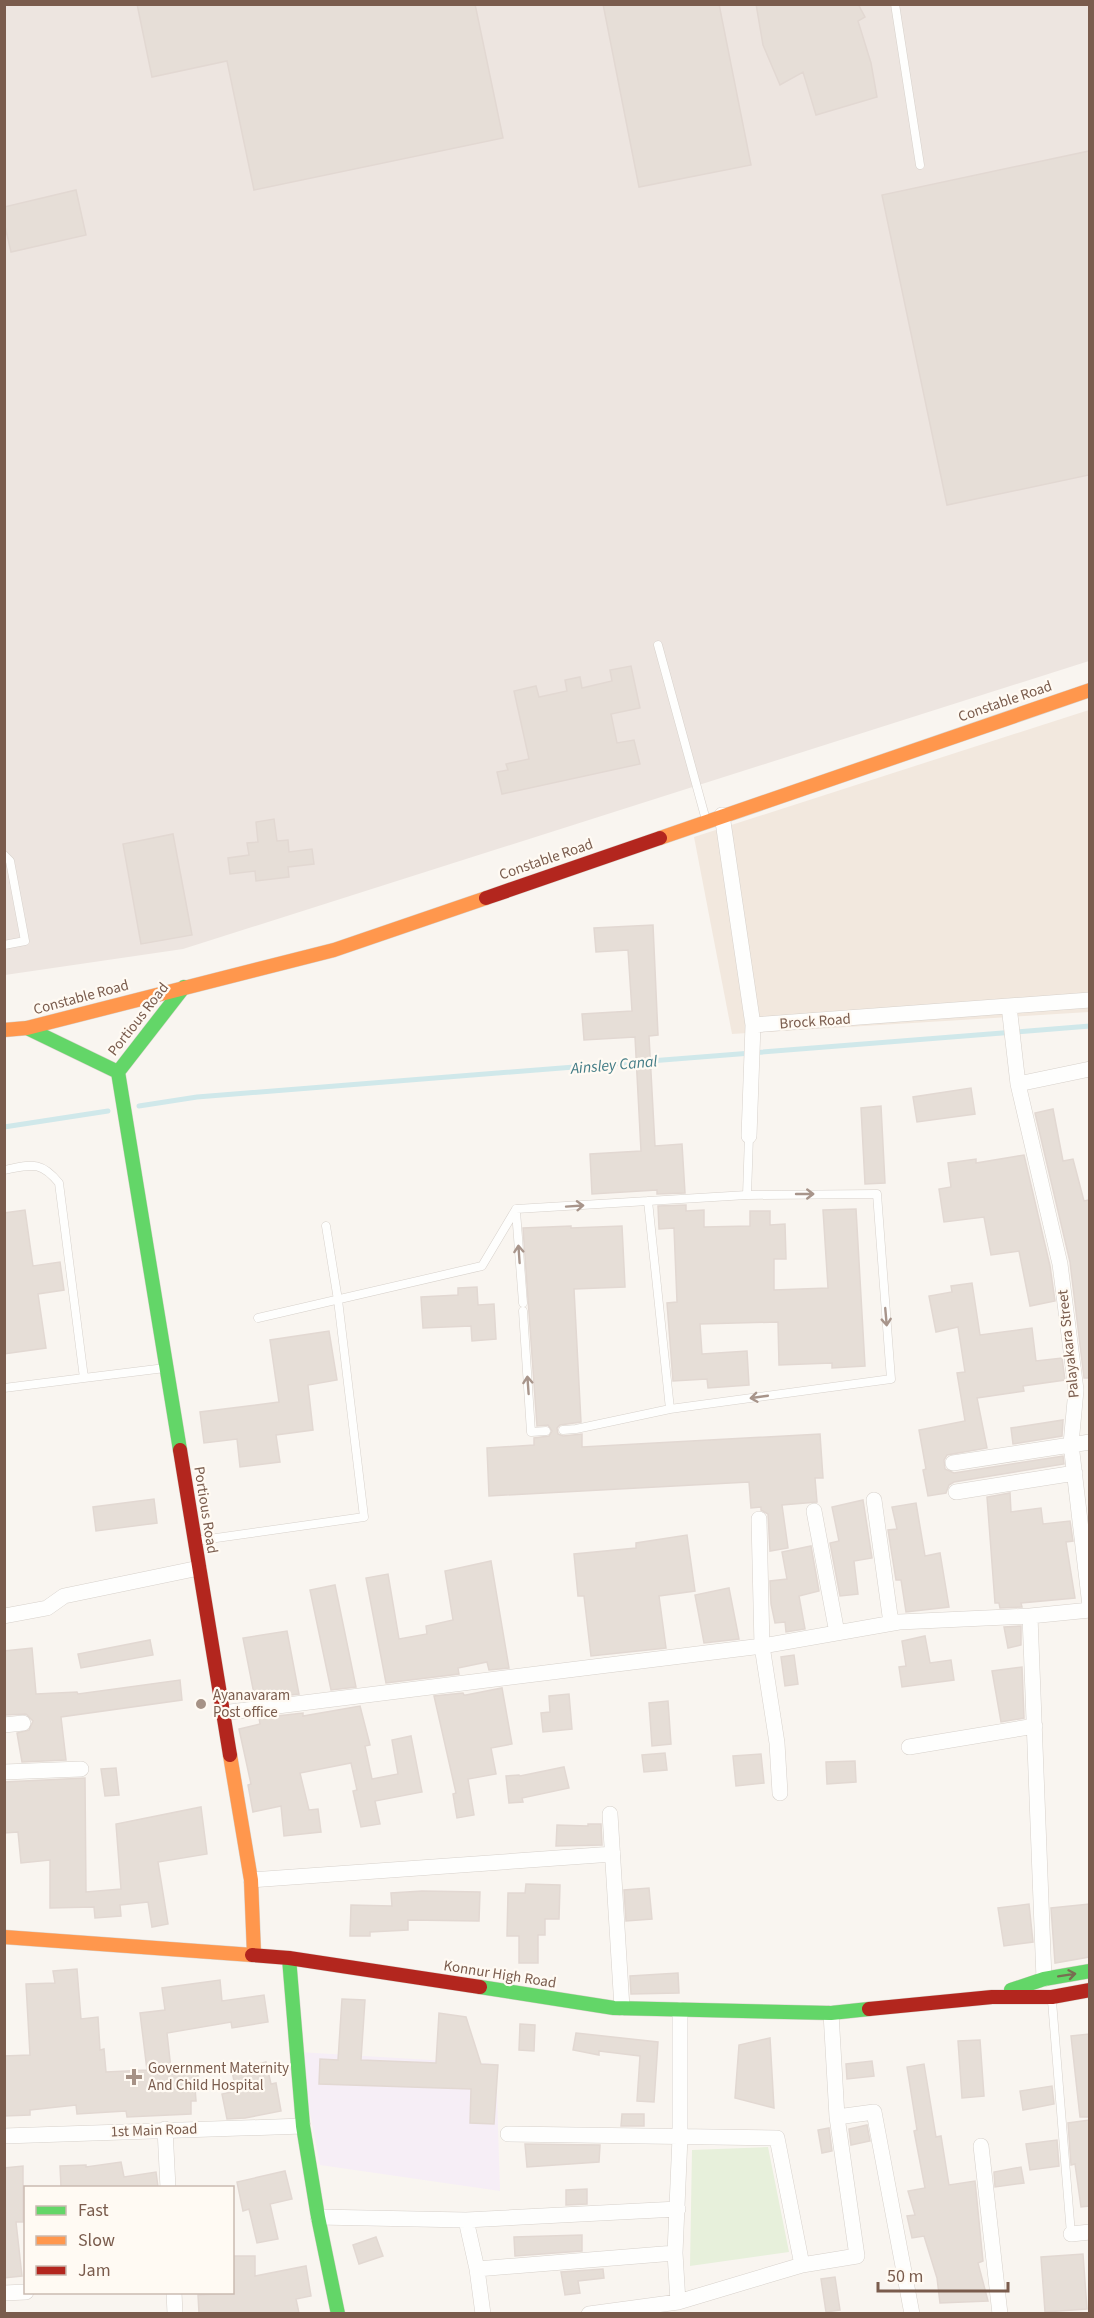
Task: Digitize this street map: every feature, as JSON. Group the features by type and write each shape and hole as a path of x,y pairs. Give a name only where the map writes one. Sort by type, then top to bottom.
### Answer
{"main road":[{"name":"Constable Road","path":"4,1030 27,1028 334,950 1089,690"},
{"name":"Portious Road","path":"184,987 118,1072 250,1880 254,1954"},
{"name":"Portious Road","path":"27,1028 118,1072"},
{"name":"Konnur High Road","path":"4,1937 289,1958 622,2008 831,2013 992,1997 1052,1996 1089,1990"},
{"path":"289,1958 303,2126 318,2217 338,2313"},
{"name":"Konnur High Road","path":"992,1997 1044,1979 1089,1971"}],"street":[{"path":"722,815 753,1025 749,1136"},
{"name":"Brock Road","path":"753,1025 1089,1000"},
{"name":"Palayakara Street","path":"1009,1006 1018,1084 1060,1264 1076,1390 1071,1444 1089,1608"},
{"path":"1018,1084 1089,1070"},
{"path":"953,1463 1089,1442"},
{"path":"956,1492 1075,1473"},
{"path":"874,1500 891,1623"},
{"path":"814,1511 837,1633"},
{"path":"759,1519 762,1646 777,1743 780,1793"},
{"path":"4,1617 47,1608 64,1596 199,1568"},
{"path":"222,1713 762,1646 891,1623 1030,1616 1089,1608"},
{"path":"1030,1616 1044,1979"},
{"path":"4,1725 23,1723"},
{"path":"909,1747 1035,1726"},
{"path":"4,1772 81,1768"},
{"path":"610,1814 622,2008"},
{"path":"250,1880 613,1854"},
{"path":"678,2302 675,2253 680,2137 680,2010"},
{"path":"589,2313 678,2302 802,2265 857,2256 837,2117 831,2013"},
{"path":"837,2117 874,2112 912,2313"},
{"name":"1st Main Road","path":"4,2136 303,2126"},
{"path":"165,2129 168,2186"},
{"path":"508,2134 777,2138 802,2265"},
{"path":"981,2146 1000,2313"},
{"path":"318,2217 466,2220 678,2209"},
{"path":"466,2220 477,2268 483,2313"},
{"path":"1071,2234 1089,2232"},
{"path":"477,2268 675,2253"},
{"path":"4,2293 24,2292"},
{"path":"174,2294 175,2313"}],"lane":[{"path":"895,4 920,165"},
{"path":"658,645 706,821"},
{"path":"4,855 10,861 25,941 4,945"},
{"path":"747,1195 749,1136"},
{"path":"4,1170 33,1165 48,1170 59,1183 84,1378"},
{"path":"516,1209 747,1195 876,1194 891,1379 670,1409 563,1430"},
{"path":"648,1201 670,1409"},
{"path":"258,1318 482,1266 516,1209"},
{"path":"516,1209 531,1432 546,1431"},
{"path":"194,1541 364,1517 338,1300 326,1227"},
{"path":"4,1388 166,1368"},
{"path":"1052,1996 1071,2234"}],"shaded area":[{"path":"4,5 1089,5 1089,661 183,949 5,975"},
{"path":"1089,710 1089,1012 732,1034 694,837"},
{"path":"298,2052 496,2064 500,2191 320,2165"}],"green space":[{"path":"768,2147 789,2252 690,2266 692,2150"}],"building":[{"path":"137,4 475,4 503,138 254,190 227,61 152,77"},
{"path":"603,4 719,4 751,165 639,187"},
{"path":"756,4 858,4 865,17 858,21 871,63 877,97 816,115 803,72 780,85 763,45"},
{"path":"1089,151 1089,475 947,505 882,195"},
{"path":"76,190 86,235 11,252 4,222 4,207"},
{"path":"631,666 640,708 611,714 617,743 634,740 640,764 502,794 497,772 508,770 506,764 529,759 514,691 536,686 539,697 567,691 565,680 580,677 582,688 612,681 610,670"},
{"path":"274,819 277,841 288,840 289,852 312,849 314,864 288,867 289,877 256,881 255,871 230,874 228,858 249,855 247,843 258,842 256,822"},
{"path":"173,834 192,935 141,944 123,844"},
{"path":"653,925 658,1035 649,1036 655,1146 682,1144 685,1193 657,1194 657,1190 592,1194 590,1154 641,1151 635,1037 584,1040 582,1014 632,1011 628,950 596,952 594,928"},
{"path":"971,1088 975,1114 917,1122 913,1097"},
{"path":"881,1106 885,1183 865,1184 861,1108"},
{"path":"1053,1109 1063,1161 1073,1159 1084,1201 1089,1200 1089,1378 1084,1378 1070,1262 1035,1113"},
{"path":"1024,1155 1050,1266 1055,1301 1030,1306 1019,1251 991,1255 984,1217 944,1222 939,1189 951,1187 948,1163 976,1159 976,1163"},
{"path":"686,1205 686,1211 704,1210 704,1227 750,1226 750,1211 770,1211 770,1225 785,1224 786,1259 774,1259 774,1290 828,1288 823,1210 856,1209 865,1366 832,1368 832,1363 779,1365 778,1322 700,1324 702,1354 747,1351 749,1385 708,1388 707,1379 673,1381 667,1303 677,1302 674,1228 659,1229 658,1206"},
{"path":"25,1210 33,1266 60,1262 64,1290 38,1294 46,1348 4,1354 4,1213"},
{"path":"571,1226 571,1228 622,1226 625,1287 574,1289 581,1422 560,1425 557,1428 558,1434 563,1436 582,1434 582,1447 820,1434 823,1478 815,1478 817,1502 782,1505 788,1548 770,1551 768,1514 761,1510 761,1507 751,1508 749,1482 489,1496 487,1448 534,1445 534,1438 549,1436 552,1431 548,1425 537,1426 523,1228"},
{"path":"972,1283 980,1335 1032,1328 1036,1361 1062,1358 1065,1380 1023,1386 1024,1391 977,1398 987,1448 947,1455 944,1460 945,1469 954,1473 1063,1456 1064,1464 954,1482 949,1485 946,1493 928,1496 919,1430 965,1421 957,1373 965,1372 958,1327 936,1332 929,1296 952,1292 951,1286"},
{"path":"477,1287 478,1305 494,1304 496,1339 472,1341 471,1326 423,1328 421,1297 458,1295 458,1288"},
{"path":"329,1331 337,1380 308,1385 313,1430 276,1435 280,1462 240,1467 237,1439 204,1443 200,1412 279,1402 270,1340"},
{"path":"1063,1420 1062,1436 1013,1444 1011,1428"},
{"path":"1010,1493 1011,1512 1041,1508 1043,1524 1070,1521 1073,1541 1066,1542 1075,1598 1021,1603 1022,1607 1000,1608 999,1603 995,1603 987,1497"},
{"path":"154,1499 157,1523 96,1531 93,1507"},
{"path":"863,1500 872,1558 854,1561 858,1594 840,1596 830,1543 839,1541 832,1507"},
{"path":"916,1503 925,1556 940,1553 949,1607 906,1612 901,1580 896,1580 888,1530 897,1529 892,1507"},
{"path":"687,1535 695,1591 659,1596 666,1648 591,1656 584,1596 578,1596 574,1554 636,1548 636,1543"},
{"path":"811,1546 819,1591 799,1596 805,1629 786,1632 785,1622 775,1623 770,1581 787,1579 782,1552"},
{"path":"491,1561 509,1668 489,1670 487,1662 458,1668 459,1674 386,1683 366,1578 388,1574 399,1639 427,1634 426,1626 453,1620 445,1571"},
{"path":"335,1585 356,1687 331,1690 310,1590"},
{"path":"729,1588 739,1639 704,1643 695,1595"},
{"path":"1021,1626 1021,1645 1008,1648 1004,1627"},
{"path":"287,1631 299,1694 255,1699 243,1638"},
{"path":"925,1636 930,1663 951,1660 954,1680 902,1687 899,1667 906,1666 902,1641"},
{"path":"150,1640 153,1655 81,1668 78,1654"},
{"path":"32,1648 36,1694 77,1692 78,1694 180,1680 182,1700 61,1717 66,1760 22,1762 17,1733 29,1730 33,1721 26,1714 4,1715 4,1651"},
{"path":"794,1655 798,1684 785,1686 781,1657"},
{"path":"1022,1667 1024,1718 1001,1722 992,1671"},
{"path":"502,1688 512,1744 491,1748 496,1774 468,1779 474,1815 457,1818 453,1794 456,1793 434,1696 463,1693 466,1695"},
{"path":"569,1694 572,1729 543,1732 541,1713 550,1712 549,1696"},
{"path":"668,1701 671,1744 652,1746 649,1703"},
{"path":"360,1706 370,1745 365,1746 372,1779 398,1774 392,1740 411,1736 422,1792 375,1801 380,1824 361,1827 353,1791 357,1790 351,1763 300,1773 309,1810 318,1809 321,1832 284,1836 281,1806 253,1812 248,1785 251,1784 239,1729 260,1724 259,1718 303,1713 303,1716"},
{"path":"665,1753 667,1770 644,1772 642,1755"},
{"path":"761,1754 764,1783 736,1786 733,1756"},
{"path":"855,1761 856,1782 827,1784 826,1762"},
{"path":"564,1767 569,1788 522,1798 523,1802 509,1803 506,1776 520,1776"},
{"path":"116,1768 119,1795 105,1796 101,1769"},
{"path":"85,1778 86,1892 121,1889 116,1824 201,1807 207,1854 158,1862 168,1924 152,1927 148,1902 120,1905 121,1916 95,1918 94,1907 50,1908 50,1860 21,1863 18,1832 4,1833 4,1782"},
{"path":"588,1824 601,1824 602,1845 556,1846 557,1825 588,1826"},
{"path":"526,1884 560,1885 559,1919 545,1919 545,1935 538,1935 538,1963 519,1963 519,1936 507,1936 508,1893 525,1893"},
{"path":"649,1888 652,1919 626,1921 624,1890"},
{"path":"480,1892 479,1921 408,1920 408,1930 370,1932 370,1936 350,1936 351,1905 392,1906 391,1893"},
{"path":"1029,1904 1033,1942 1004,1946 998,1908"},
{"path":"1089,1904 1089,1957 1055,1963 1051,1908"},
{"path":"77,1969 81,2019 98,2017 100,2050 104,2049 106,2072 147,2070 140,2013 165,2010 162,1988 220,1980 222,2001 264,1995 268,2022 232,2028 231,2022 167,2033 171,2069 198,2068 199,2088 195,2088 196,2101 191,2101 191,2114 127,2117 126,2111 77,2114 76,2105 30,2110 30,2115 4,2116 4,2056 30,2055 26,1984 55,1983 53,1971"},
{"path":"678,1973 679,1993 631,1994 630,1976"},
{"path":"342,1999 365,2000 361,2060 436,2063 439,2013 466,2017 481,2064 498,2065 494,2124 470,2123 471,2089 319,2084 320,2059 338,2060"},
{"path":"520,2024 535,2025 534,2051 519,2050"},
{"path":"576,2033 658,2042 654,2102 637,2101 640,2056 599,2051 599,2055 573,2050"},
{"path":"1089,2034 1089,2117 1080,2117 1071,2036"},
{"path":"770,2038 774,2108 735,2098 739,2045"},
{"path":"980,2040 984,2096 962,2098 958,2041"},
{"path":"872,2061 874,2076 847,2079 846,2064"},
{"path":"266,2062 271,2084 276,2083 281,2111 227,2119 222,2094 236,2091 232,2071"},
{"path":"924,2064 936,2137 941,2136 949,2185 975,2181 983,2261 978,2263 988,2301 940,2303 937,2278 924,2236 912,2238 907,2216 915,2215 908,2191 925,2188 914,2131 917,2130 907,2067"},
{"path":"1052,2086 1054,2104 1023,2110 1020,2091"},
{"path":"622,2114 644,2114 644,2126 621,2126"},
{"path":"1089,2120 1089,2206 1081,2207 1075,2164 1071,2165 1068,2123"},
{"path":"867,2125 870,2141 851,2145 849,2129"},
{"path":"829,2128 832,2151 822,2153 818,2130"},
{"path":"1057,2140 1059,2166 1030,2170 1026,2144"},
{"path":"525,2144 600,2145 599,2162 527,2167"},
{"path":"121,2162 124,2177 156,2172 158,2186 61,2186 60,2166 86,2165 86,2167"},
{"path":"23,2166 23,2222 16,2222 22,2276 4,2278 4,2168"},
{"path":"1021,2167 1024,2183 995,2187 994,2172"},
{"path":"285,2171 292,2199 270,2204 278,2239 257,2243 249,2209 243,2211 237,2182"},
{"path":"587,2189 587,2204 566,2205 566,2190"},
{"path":"582,2235 582,2251 515,2256 514,2237"},
{"path":"376,2237 383,2256 359,2264 353,2245"},
{"path":"1083,2254 1087,2309 1045,2312 1041,2257"},
{"path":"234,2256 255,2256 255,2276 306,2266 311,2296 296,2299 299,2313 199,2313 198,2295 234,2294"},
{"path":"603,2269 604,2278 578,2281 580,2293 565,2295 561,2272"},
{"path":"835,2277 840,2310 826,2312 821,2279"}],"waterway":[{"name":"Ainsley Canal","path":"139,1106 197,1097 1090,1026"},
{"name":"Ainsley Canal","path":"4,1127 108,1111"}],"traffic: fast":[{"path":"180,1450 118,1072 184,987"},
{"path":"27,1028 118,1072"},
{"path":"289,1958 303,2126 318,2217 338,2314"},
{"path":"1011,1990 1044,1979 1090,1971"},
{"path":"480,1987 614,2008 831,2013 869,2009"}],"traffic: slow":[{"path":"660,838 1090,690"},
{"path":"4,1030 27,1028 334,950 486,898"},
{"path":"230,1755 251,1880 254,1954"},
{"path":"4,1937 252,1955"}],"traffic: jam":[{"path":"486,898 660,838"},
{"path":"180,1450 230,1755"},
{"path":"252,1955 289,1958 480,1987"},
{"path":"869,2009 992,1997 1052,1997 1090,1990"}],"place":[{"name":"Ayanavaram Post office","path":"201,1704"},
{"name":"Government Maternity And Child Hospital","path":"134,2077"}]}
